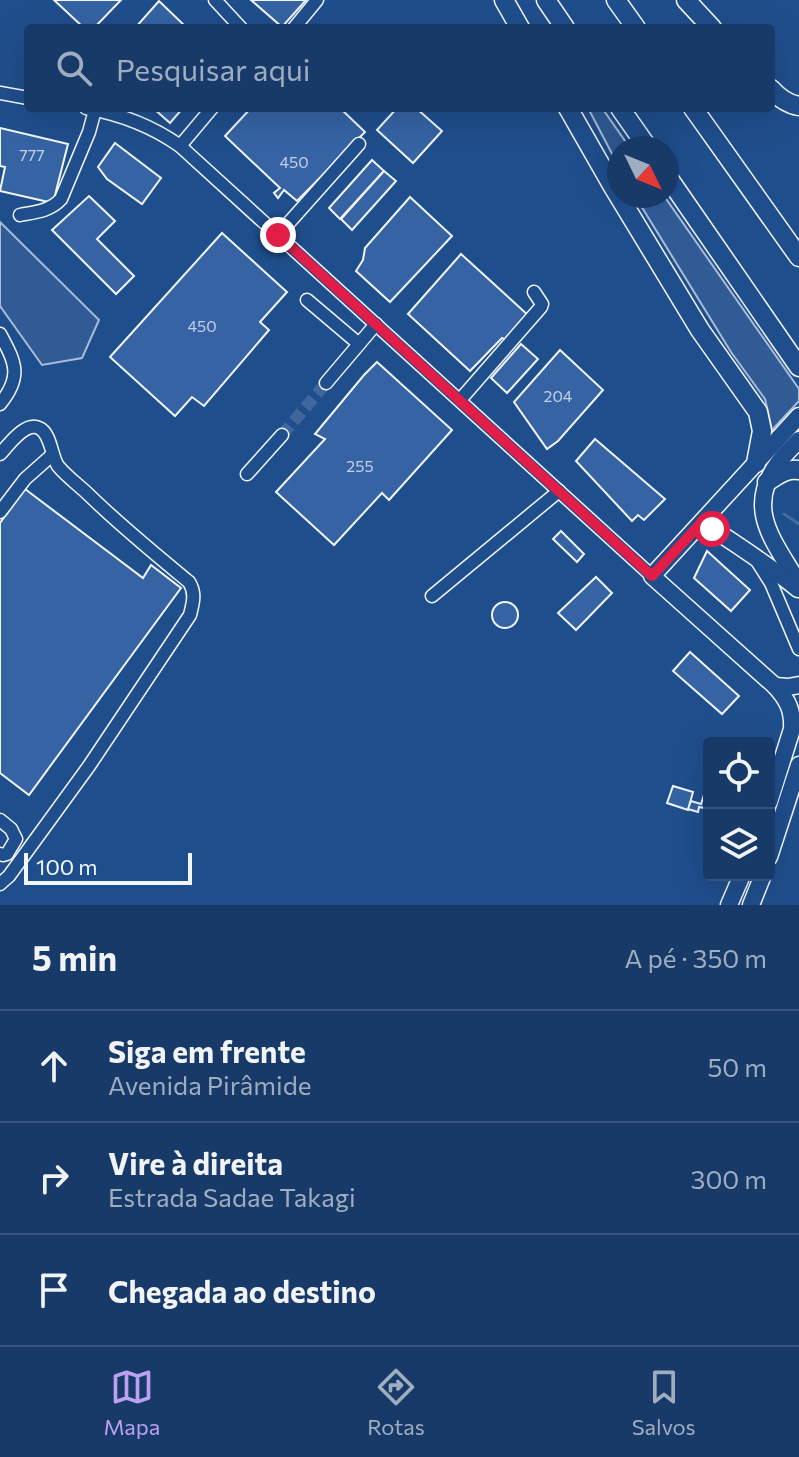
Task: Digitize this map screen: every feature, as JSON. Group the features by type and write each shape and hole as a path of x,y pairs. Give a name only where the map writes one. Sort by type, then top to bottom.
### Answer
{"highway":[{"path":"504,0 518,24"},
{"path":"546,0 562,24"},
{"path":"616,0 633,24"},
{"path":"686,0 708,24"},
{"path":"775,94 799,106"},
{"path":"570,112 700,330 758,412 762,431 756,463"},
{"path":"623,112 640,136"},
{"path":"696,112 799,257"},
{"path":"679,194 799,367"},
{"path":"767,482 783,471 799,470"}],"main road":[{"path":"775,783 792,729 790,707 775,686 652,576 799,416"},
{"path":"799,440 779,461 767,482 762,508 770,532 799,584"},
{"path":"702,522 799,590"},
{"path":"775,686 799,685"},
{"path":"775,839 799,765"},
{"path":"729,905 739,881"},
{"path":"751,905 761,881"}],"street":[{"path":"215,0 237,24"},
{"path":"297,24 317,0"},
{"path":"0,93 24,97"},
{"path":"20,215 48,210 61,199 89,132 90,112"},
{"path":"99,112 150,128 180,146 652,576"},
{"path":"180,146 209,112"},
{"path":"278,235 359,144"},
{"path":"460,400 541,307 534,292"},
{"path":"307,300 359,344"},
{"path":"326,383 376,324"},
{"path":"0,334 15,368 13,383 0,404"},
{"path":"0,454 23,430 37,427 47,437 58,465 119,524 189,582 194,600 190,615 89,766 0,884"},
{"path":"247,474 282,435"},
{"path":"0,512 25,479 52,455"},
{"path":"432,596 559,491"},
{"path":"753,555 771,583 799,649"},
{"path":"0,820 11,829 16,839 7,854 0,854"}],"shaded area":[{"path":"590,112 605,112 622,136 607,136 607,144"},
{"path":"642,208 672,208 799,389 799,401 772,430 765,399 731,352"},
{"path":"0,222 99,320 82,358 42,365 0,306"}],"building":[{"path":"54,0 121,0 98,24 80,24"},
{"path":"251,0 306,0 285,24 279,24"},
{"path":"159,1 183,24 139,24"},
{"path":"158,112 180,112 170,123"},
{"path":"247,112 344,112 365,132 297,201 284,190 278,198 274,193 280,188 225,136"},
{"path":"393,112 421,112 442,131 413,163 377,130"},
{"path":"0,128 68,144 53,203 0,191 5,167 0,166"},
{"path":"115,143 161,178 142,204 107,179 98,167"},
{"path":"372,160 384,171 340,219 329,208"},
{"path":"384,171 396,181 352,230 341,219"},
{"path":"89,196 115,221 97,239 134,276 116,294 52,230"},
{"path":"410,197 452,236 390,302 356,271 363,260 365,248"},
{"path":"222,233 287,292 260,322 269,330 204,406 192,397 175,416 110,357"},
{"path":"461,254 529,316 508,341 502,338 470,371 408,314"},
{"path":"521,344 538,359 507,393 491,378"},
{"path":"560,350 603,390 558,441 547,449 514,402"},
{"path":"377,362 452,430 389,500 382,493 334,545 276,492 325,439 315,434"},
{"path":"595,439 665,499 644,520 638,515 632,521 576,461"},
{"path":"25,489 143,578 151,565 181,588 29,795 0,773 0,523"},
{"path":"561,531 584,554 577,562 553,539"},
{"path":"707,551 750,590 731,611 694,578"},
{"path":"596,577 612,593 576,630 558,613"},
{"path":"505,602 515,605 518,615 515,625 505,628 495,625 492,615 495,605"},
{"path":"690,652 739,696 722,714 673,671"},
{"path":"673,786 693,792 688,810 667,803"},
{"path":"703,798 703,808 699,807 698,812 688,809 691,801 701,804"}],"waterway":[{"path":"784,514 799,524"}],"tunnel":[{"path":"282,435 326,383"}],"route":[{"path":"278,235 652,576 702,522 712,529"}]}
